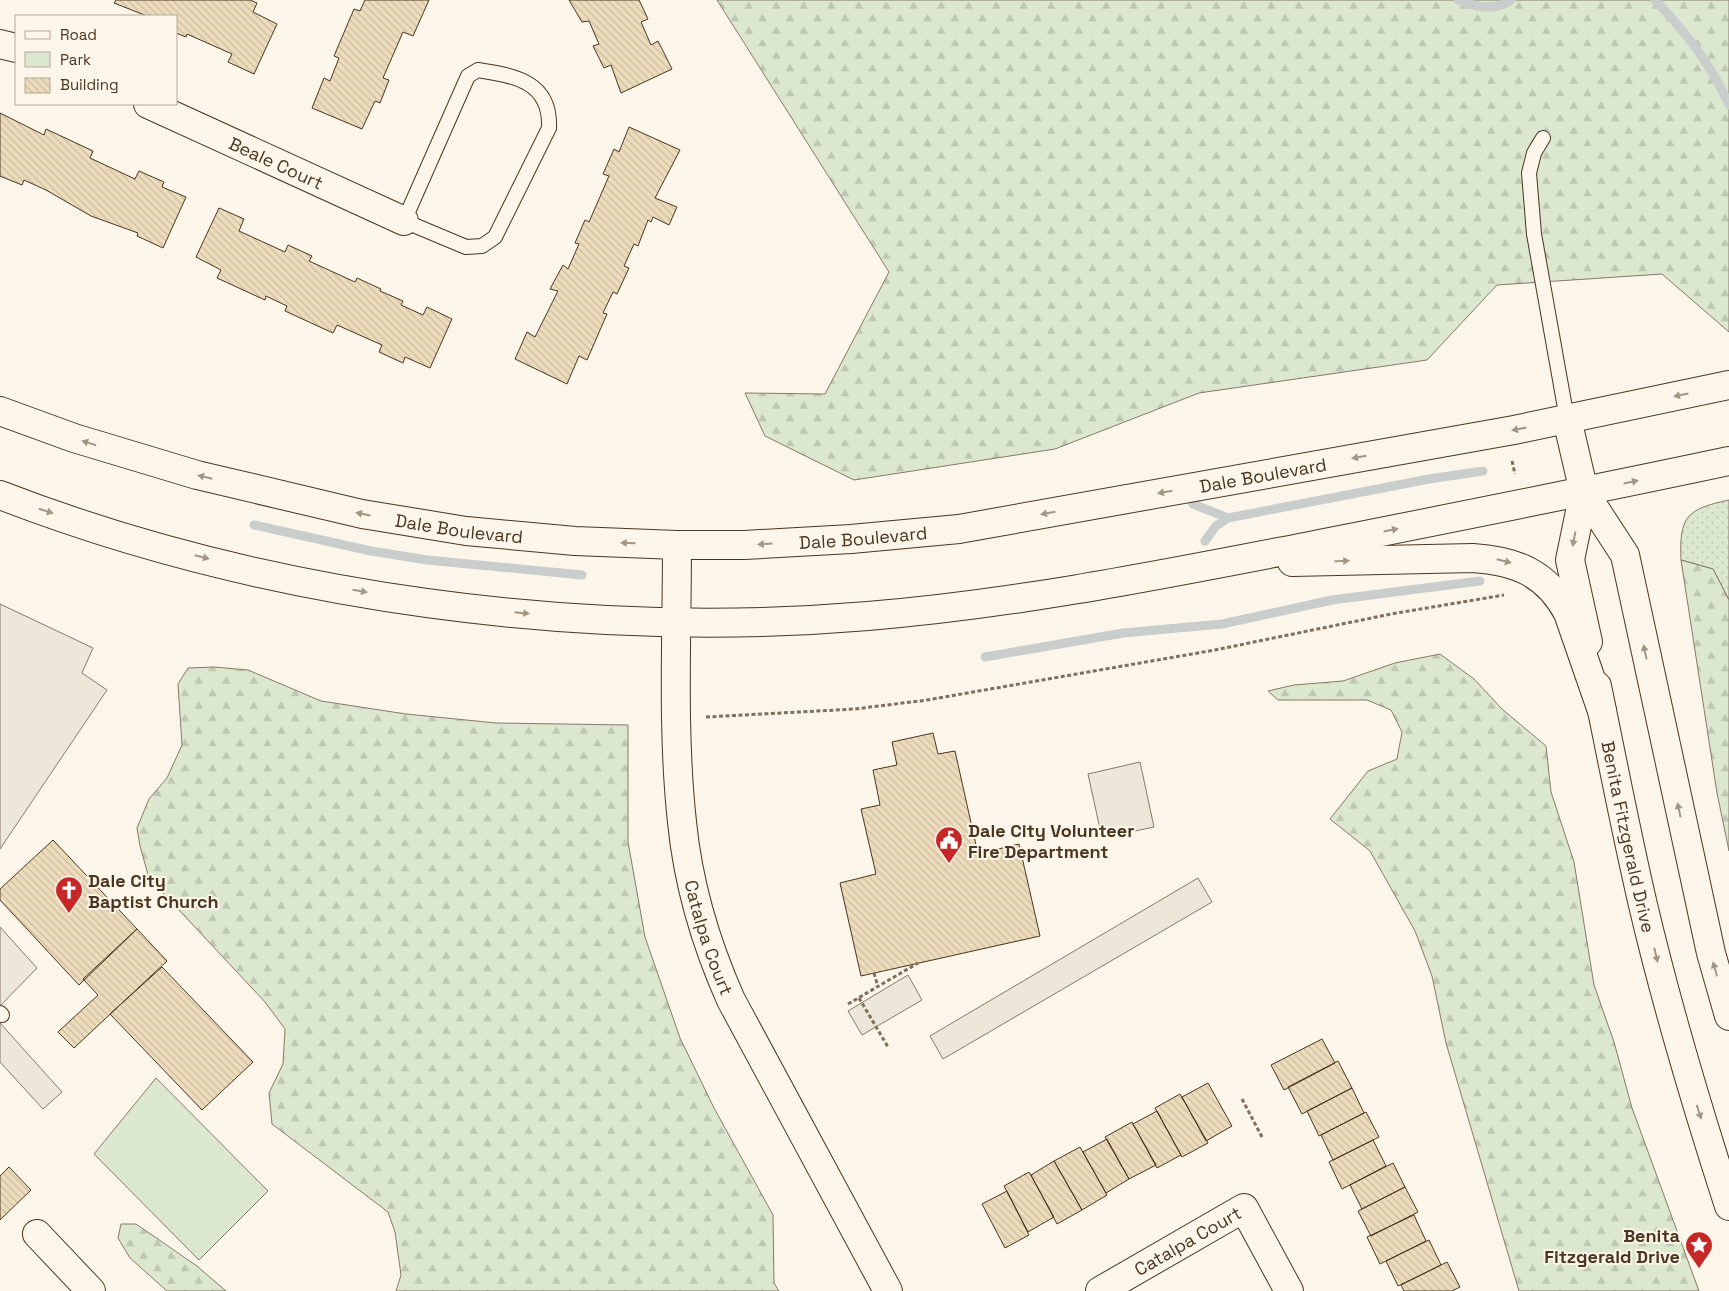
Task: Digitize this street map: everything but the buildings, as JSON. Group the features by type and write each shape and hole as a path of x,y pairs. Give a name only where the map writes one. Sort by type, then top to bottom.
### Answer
{"main road":[{"path":"0,44 15,48"},
{"name":"Beale Court","path":"150,105 404,221"},
{"name":"Dale Boulevard","path":"0,411 74,438 197,476 362,514 466,531 575,541 677,545 851,539 959,530 1567,419 1729,385"},
{"name":"Benita Fitzgerald Drive","path":"1567,419 1584,492 1625,555 1711,954 1729,1016"},
{"path":"0,495 141,542 258,572 357,591 457,606 548,616 677,623 867,616 988,603 1224,563 1584,492 1729,461"},
{"name":"Benita Fitzgerald Drive","path":"1584,492 1570,560 1643,904 1693,1094 1729,1206"},
{"name":"Catalpa Court","path":"677,545 678,780 687,860 694,894 718,970 731,1000 888,1291"},
{"path":"1224,563 1473,558 1502,560 1520,566 1548,585 1561,599 1568,613 1602,711"},
{"name":"Catalpa Court","path":"1100,1291 1244,1208 1289,1291"},
{"path":"37,1234 91,1291"}],"lane":[{"path":"478,70 503,74 531,86 543,96 550,111 549,128 495,237 482,246 466,247 404,221 468,76 478,70"},
{"path":"1543,138 1534,153 1529,173 1534,234 1567,419"}],"path":[{"path":"1512,456 1517,482"},
{"path":"678,717 792,714 855,710 927,700 1215,650 1391,614 1503,595 1506,591"},
{"path":"848,1004 918,963"},
{"path":"874,973 878,986"},
{"path":"859,998 888,1047"},
{"path":"1242,1099 1263,1139"}],"green space":[{"path":"717,0 1729,0 1729,332 1662,274 1497,285 1427,360 1199,393 1055,449 854,480 765,436 745,393 825,394 889,272"},
{"path":"1729,500 1729,600 1713,569 1681,560 1681,545 1684,524 1695,511"},
{"path":"1681,560 1713,569 1729,600 1729,851 1717,793"},
{"path":"1440,654 1474,679 1502,709 1546,746 1551,792 1574,862 1594,985 1614,1042 1632,1108 1699,1291 1519,1291 1446,1043 1432,976 1415,931 1370,851 1330,819 1368,771 1397,759 1402,732 1391,710 1367,700 1278,700 1268,691 1294,685 1343,681 1395,663"},
{"path":"214,667 248,670 321,701 406,714 496,723 628,725 628,842 645,937 680,1038 714,1108 773,1215 774,1283 779,1291 396,1291 401,1275 395,1232 388,1212 272,1124 269,1093 283,1064 285,1029 265,1002 149,878 137,828 149,799 167,778 182,745 178,684 188,668"},
{"path":"156,1078 268,1191 199,1260 94,1154"},
{"path":"121,1224 136,1224 197,1266 226,1291 167,1291 130,1258 118,1238"}],"shaded area":[{"path":"0,604 93,648 82,673 107,690 0,849"},
{"path":"1140,762 1154,827 1102,838 1088,774"},
{"path":"1198,878 1212,902 943,1059 930,1036"},
{"path":"0,927 37,968 0,1006"},
{"path":"908,975 922,1000 862,1035 848,1011"},
{"path":"0,1023 62,1092 43,1109 0,1062"}],"waterway":[{"path":"1458,0 1485,7 1499,6 1511,0"},
{"path":"1655,0 1697,49 1729,105"},
{"path":"1205,541 1216,526 1228,518 1429,479 1483,471"},
{"path":"1193,504 1228,518"},
{"path":"254,525 371,551 427,560 582,575"},
{"path":"985,657 1123,633 1222,624 1332,600 1480,581"}],"place":[{"name":"Dale City Volunteer Fire Department","path":"949,864"},
{"name":"Dale City Baptist Church","path":"69,914"},
{"name":"Benita Fitzgerald Drive","path":"1699,1269"}]}
